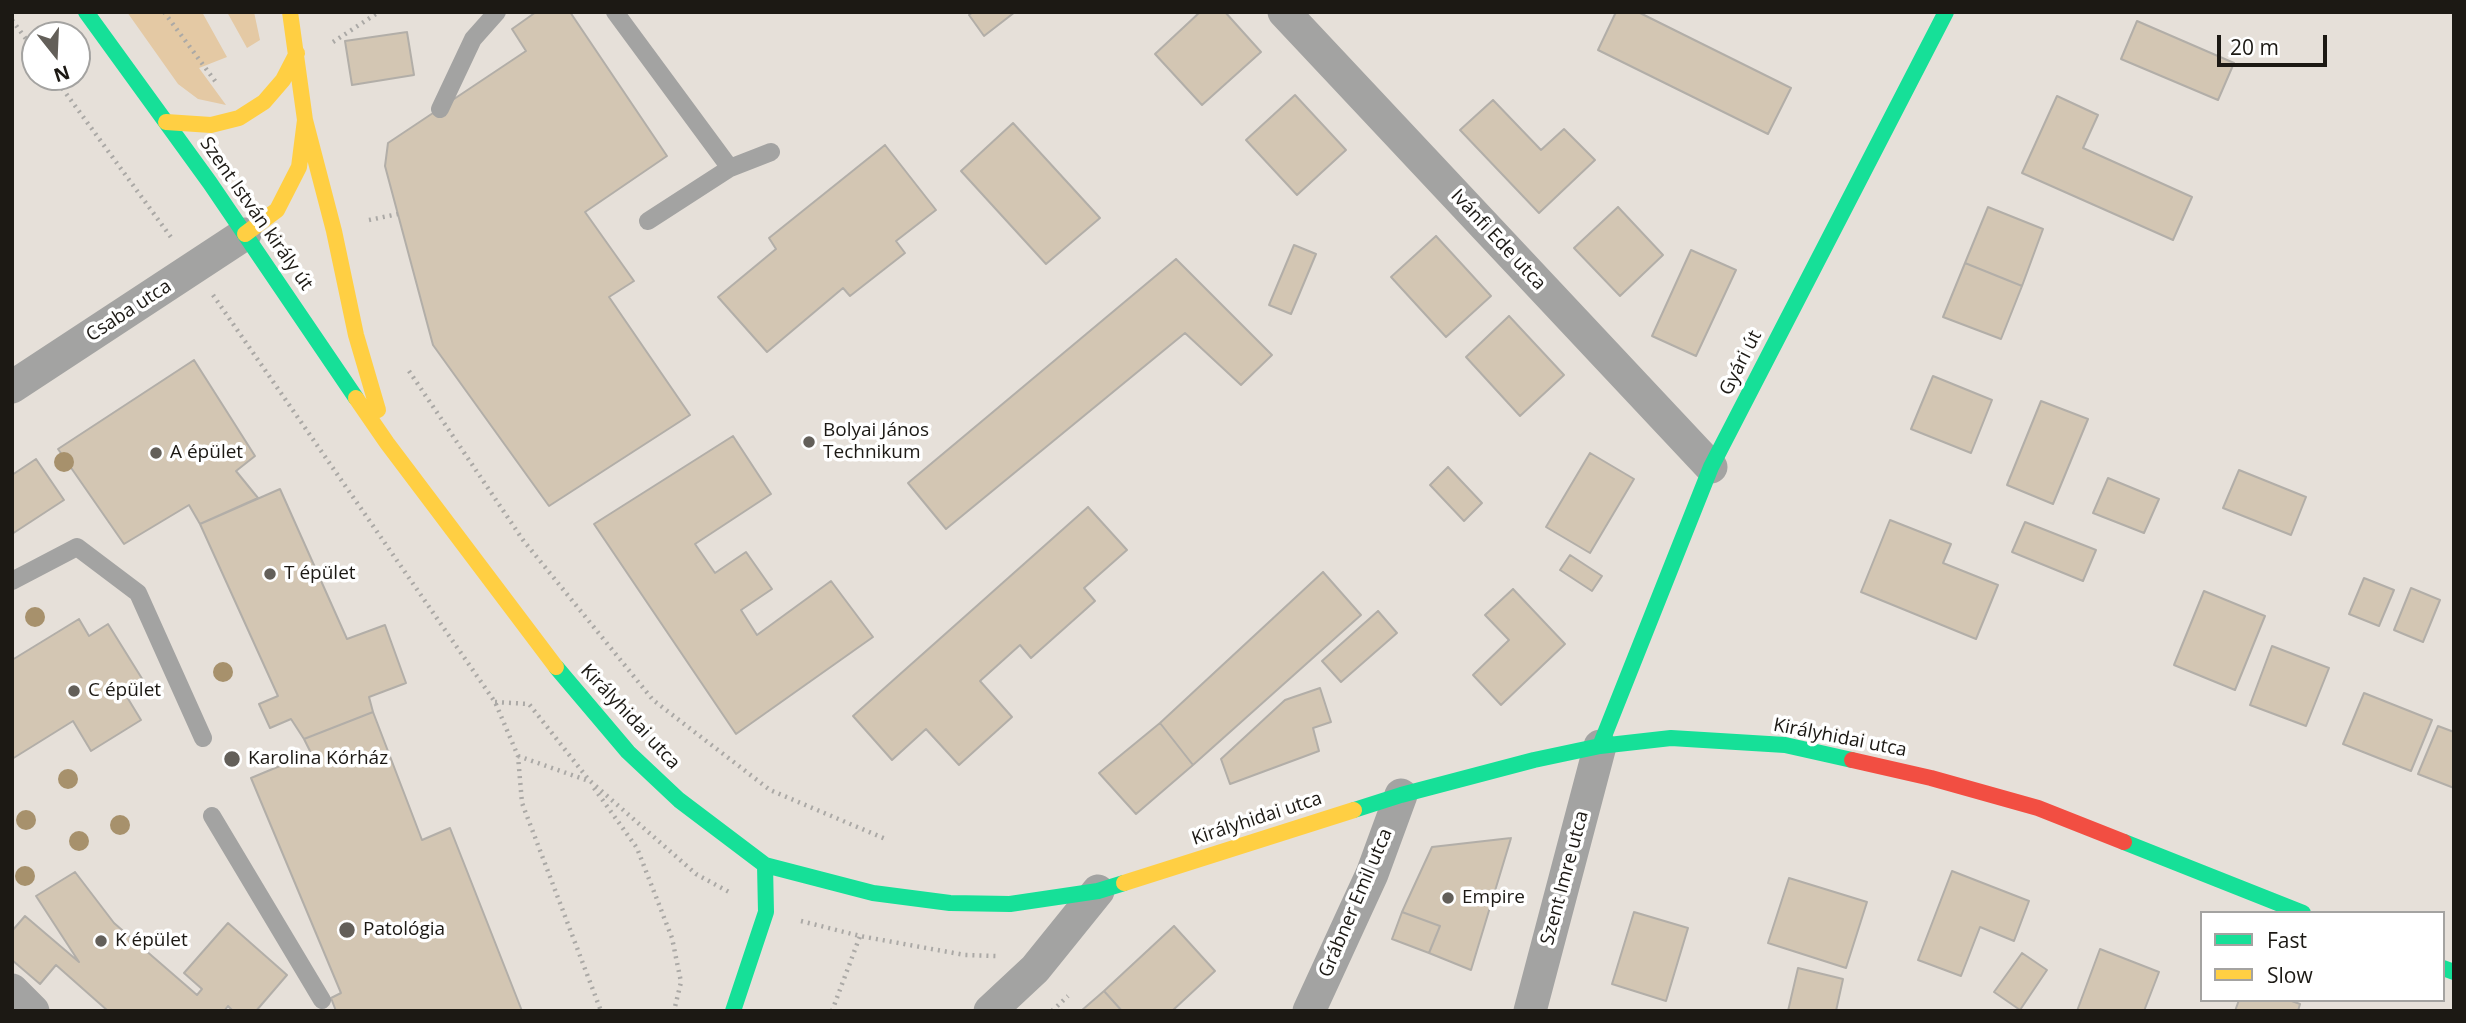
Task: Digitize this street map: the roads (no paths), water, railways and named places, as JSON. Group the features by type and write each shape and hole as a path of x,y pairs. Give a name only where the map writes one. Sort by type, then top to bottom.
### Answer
{"main road":[{"name":"Szent István király út","path":"86,12 245,234 387,443"},
{"path":"290,12 304,120 329,209 356,335 387,443"},
{"name":"Gyári út","path":"1600,746 1711,467 1946,12"},
{"path":"166,122 211,125 239,118 264,102 283,80 297,53"},
{"path":"245,234 277,209 299,167 304,120"},
{"name":"Királyhidai utca","path":"387,443 561,673 628,752 679,800 765,865 873,892 950,903 1010,904 1098,891 1401,795 1534,760 1600,746 1671,738 1785,745 1855,759 2038,808 2298,911"},
{"path":"733,1011 766,912 765,865"}],"street":[{"name":"Ivánfi Ede utca","path":"1284,12 1711,467"},
{"name":"Csaba utca","path":"12,387 245,234"},
{"name":"Szent Imre utca","path":"1530,1011 1600,746"},
{"name":"Grábner Emil utca","path":"1309,1011 1372,874 1401,795"},
{"path":"990,1011 1035,969 1098,891"},
{"path":"12,990 33,1011"}],"lane":[{"path":"440,108 473,39 497,12"},
{"path":"615,12 730,168"},
{"path":"648,221 730,168 771,152"},
{"path":"12,581 77,547 138,593 203,738"},
{"path":"212,816 322,1000"}],"place":[{"name":"Bolyai János Technikum","path":"809,442"},
{"name":"A épület","path":"156,453"},
{"name":"T épület","path":"270,574"},
{"name":"C épület","path":"74,691"},
{"name":"Karolina Kórház","path":"232,759"},
{"name":"Empire","path":"1448,898"},
{"name":"Patológia","path":"347,930"},
{"name":"K épület","path":"101,941"}]}
